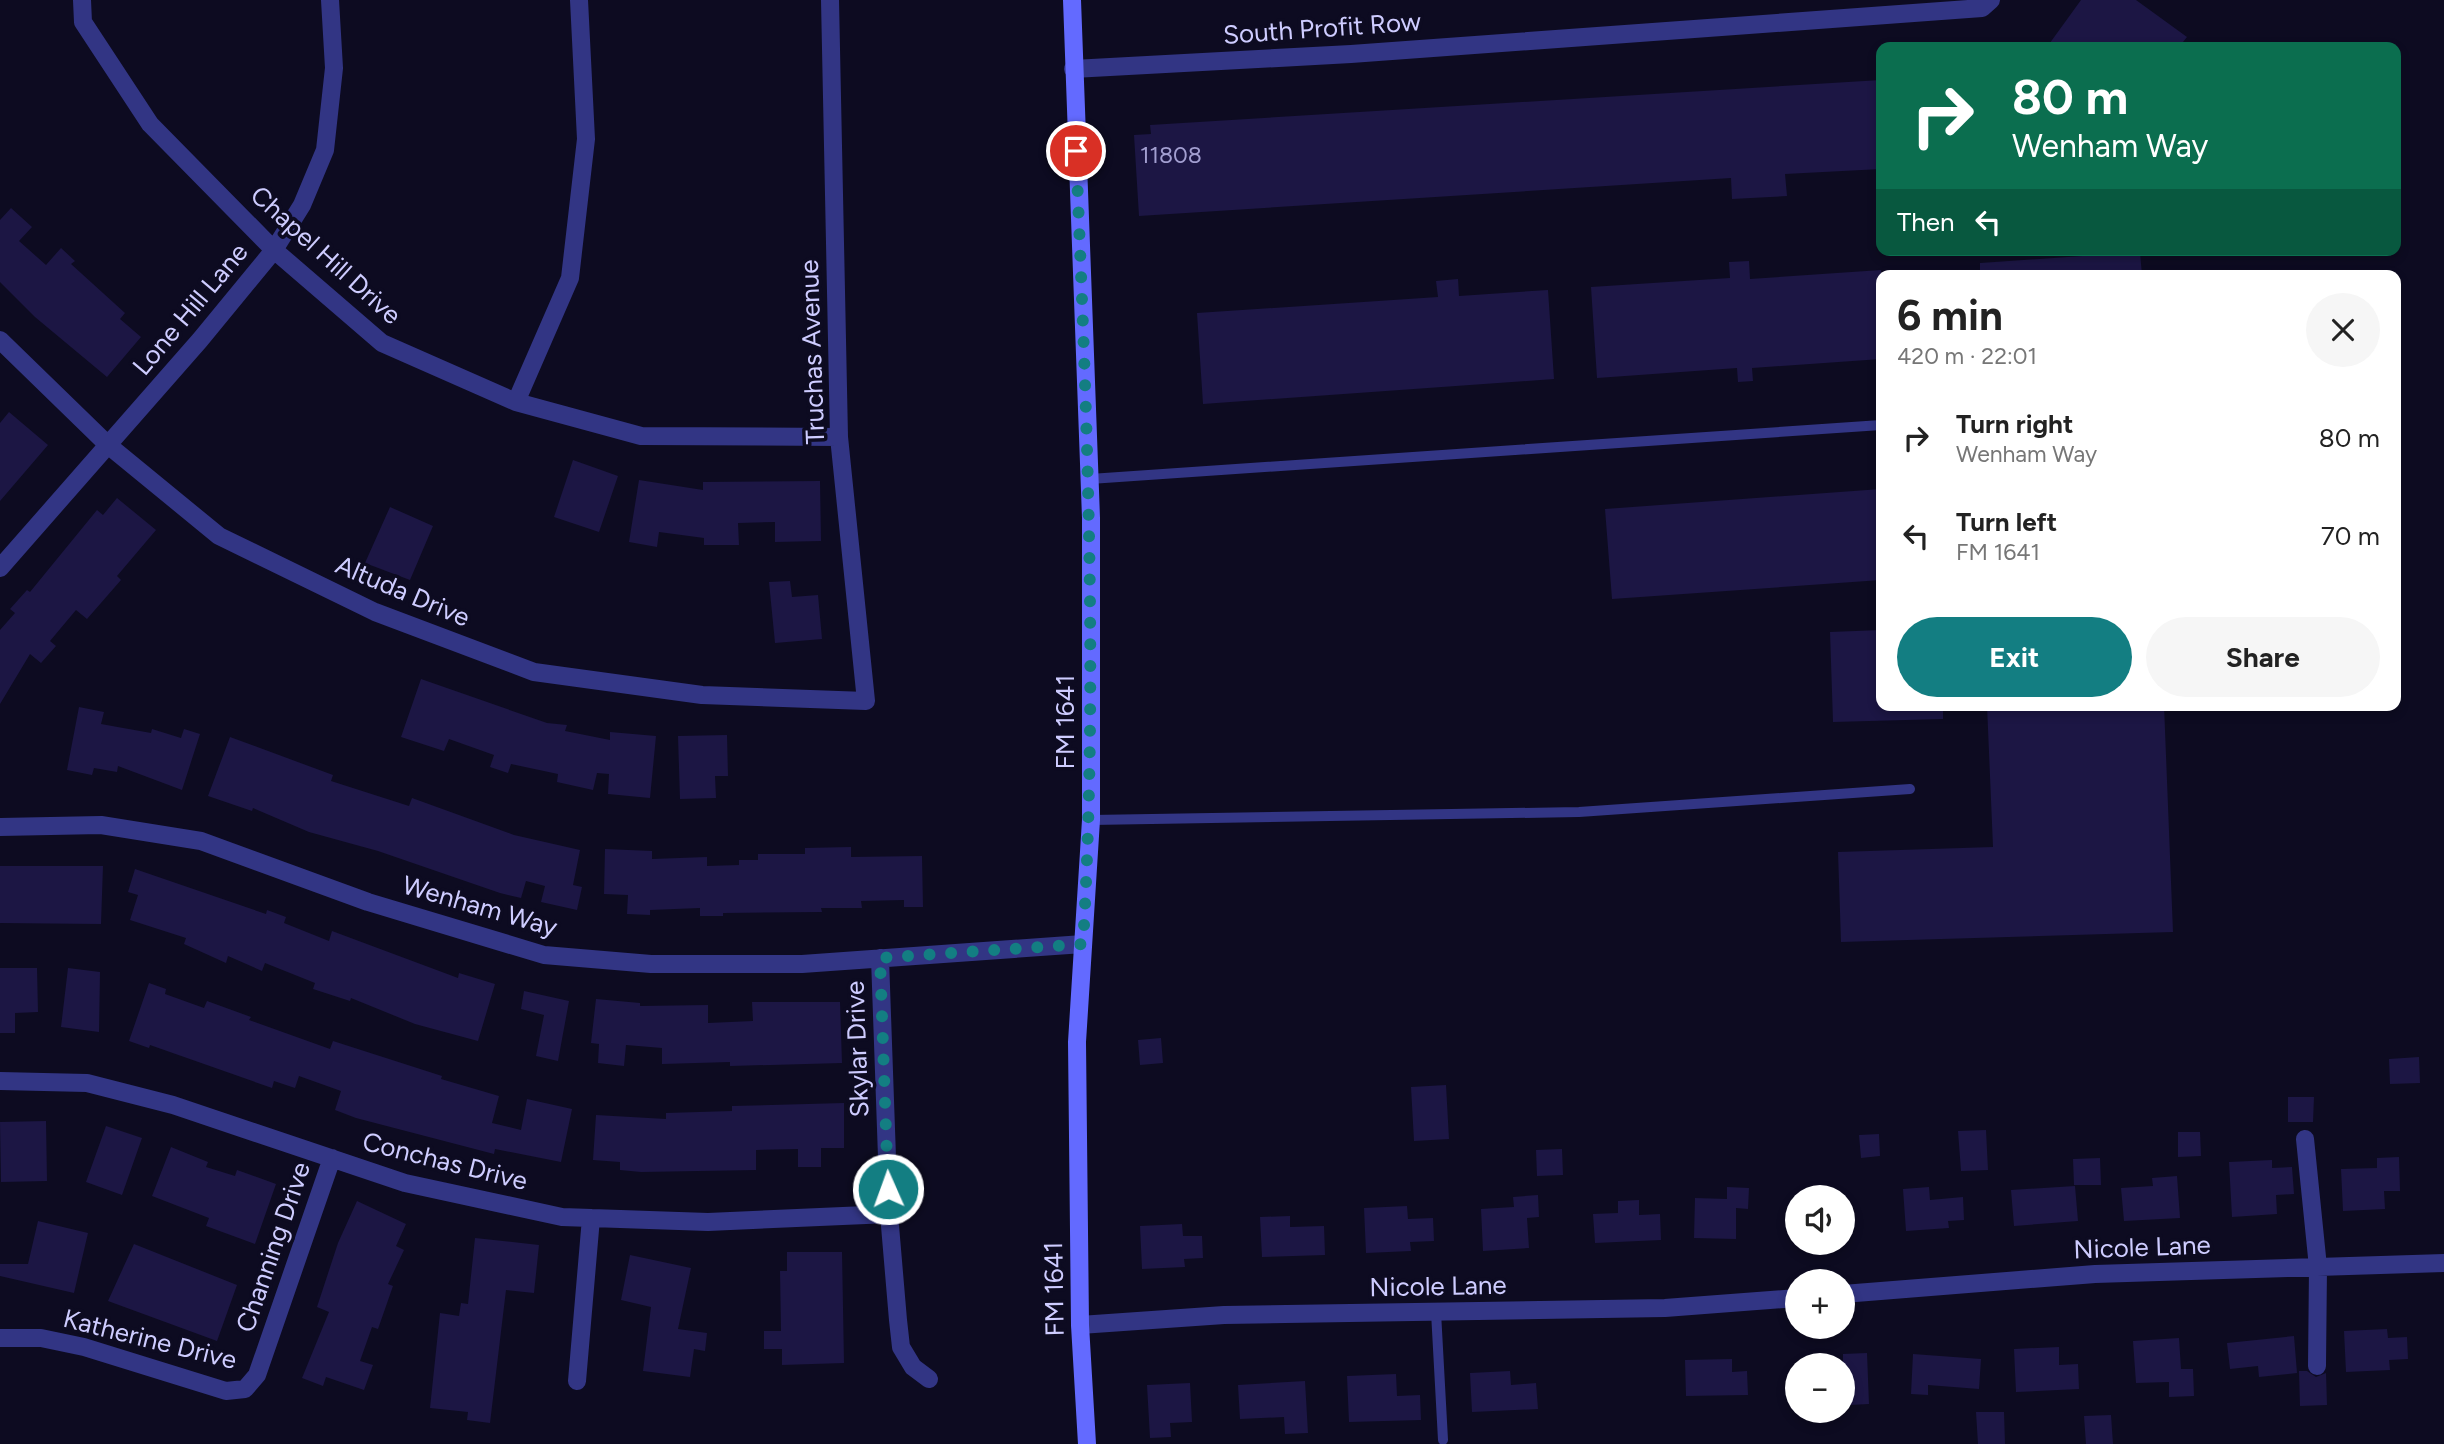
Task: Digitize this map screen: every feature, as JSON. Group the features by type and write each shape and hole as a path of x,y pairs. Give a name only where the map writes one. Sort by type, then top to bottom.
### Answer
{"main road":[{"name":"FM 1641","path":"1072,0 1090,479 1091,820 1077,1042 1080,1325 1087,1444"}],"street":[{"name":"Chapel Hill Drive","path":"82,0 83,22 150,124 274,250 382,344 516,401 641,436 839,437"},
{"name":"Lone Hill Lane","path":"0,568 274,250 302,205 325,150 334,68 330,0"},
{"path":"516,401 570,278 586,139 579,0"},
{"name":"Truchas Avenue","path":"830,0 839,437 866,701"},
{"name":"South Profit Row","path":"1073,69 1351,54 1982,8 1990,0"},
{"name":"Altuda Drive","path":"0,340 108,445 219,536 375,612 534,672 702,695 866,701"},
{"name":"Wenham Way","path":"0,827 102,825 201,841 368,902 544,955 651,964 802,964 1083,944"},
{"name":"Skylar Drive","path":"880,958 889,1214 901,1347 913,1367 929,1379"},
{"name":"Conchas Drive","path":"0,1081 87,1083 173,1105 405,1183 562,1217 708,1222 889,1214"},
{"path":"2305,1139 2318,1267 2316,1366"},
{"name":"Channing Drive","path":"245,1389 257,1375 331,1158"},
{"path":"577,1381 591,1218"},
{"name":"Nicole Lane","path":"1855,1293 2095,1274 2444,1263"},
{"name":"Nicole Lane","path":"1080,1325 1224,1315 1665,1308 1785,1299"},
{"name":"Katherine Drive","path":"0,1338 41,1338 84,1347 226,1391 245,1389"}],"lane":[{"path":"1090,479 1876,425"},
{"path":"1091,820 1579,812 1910,789"},
{"path":"1436,1312 1443,1440"}],"building":[{"path":"2081,0 2136,0 2187,37 2183,42 2051,42"},
{"path":"1876,80 1876,169 1785,174 1787,196 1732,199 1731,178 1139,216 1134,135 1151,134 1150,125"},
{"path":"11,208 32,227 19,241 46,265 61,248 75,261 71,264 125,313 120,319 141,337 107,377 35,317 0,282 0,220"},
{"path":"2082,256 2140,256 2142,270 1980,270 1980,263"},
{"path":"1749,261 1750,279 1876,270 1876,359 1752,368 1753,381 1738,382 1737,368 1597,378 1591,287 1730,278 1729,262"},
{"path":"1458,279 1459,296 1548,290 1554,379 1203,404 1197,313 1438,297 1436,281"},
{"path":"9,412 48,445 0,501 0,423"},
{"path":"573,460 618,476 599,532 554,517"},
{"path":"639,480 703,490 703,482 820,481 821,541 775,542 775,522 738,523 739,545 704,545 704,538 659,532 657,547 629,542"},
{"path":"1876,489 1876,580 1612,599 1605,509"},
{"path":"117,498 156,530 117,576 121,580 87,619 76,610 50,641 56,646 41,663 30,654 0,704 0,630 15,613 10,609 27,590 30,592 97,510 103,515"},
{"path":"390,507 433,526 410,580 365,563"},
{"path":"790,581 792,597 818,595 822,639 775,643 769,582"},
{"path":"1876,630 1876,711 1943,711 1943,719 1833,722 1830,632"},
{"path":"421,679 547,723 567,725 565,731 610,740 610,732 656,736 650,798 608,794 609,774 597,773 593,790 557,782 558,774 511,764 508,773 490,767 494,755 449,739 444,751 401,737"},
{"path":"79,707 104,712 101,724 151,733 152,729 181,738 184,729 200,734 182,790 118,766 117,772 94,768 92,775 67,770"},
{"path":"1987,711 2164,711 2173,932 1841,942 1838,852 1993,847"},
{"path":"727,735 728,776 715,776 716,798 680,799 678,736"},
{"path":"230,737 333,775 331,781 409,806 412,798 514,835 580,850 573,885 582,887 577,910 541,902 545,886 526,881 521,898 500,893 378,851 309,832 253,808 252,811 208,796"},
{"path":"851,847 851,857 922,856 923,907 904,907 904,900 861,901 862,908 821,908 822,912 723,913 723,916 700,916 700,908 650,910 650,915 627,914 628,895 604,894 605,849 652,851 652,859 707,857 707,866 739,865 739,860 758,860 758,854 805,854 805,848"},
{"path":"0,866 103,866 101,924 0,923"},
{"path":"135,869 266,914 267,910 286,917 284,923 329,941 332,931 458,978 459,973 495,984 478,1041 415,1024 351,998 350,1001 313,989 315,983 265,963 262,971 228,956 226,963 184,944 186,938 130,920 138,895 128,892"},
{"path":"0,968 37,968 38,1012 15,1013 15,1033 0,1033"},
{"path":"68,968 100,972 99,1032 61,1027"},
{"path":"149,983 166,989 165,994 204,1008 207,1001 251,1017 249,1020 330,1049 333,1041 442,1076 441,1079 499,1096 492,1123 521,1130 527,1099 572,1109 561,1162 495,1149 494,1154 356,1118 335,1110 341,1091 299,1076 295,1088 274,1081 272,1088 150,1045 149,1048 129,1041"},
{"path":"524,991 569,1001 558,1061 536,1056 544,1015 521,1009"},
{"path":"596,999 640,1003 640,1006 708,1005 708,1023 753,1021 752,1002 840,1002 842,1063 730,1066 730,1062 662,1064 662,1048 626,1045 624,1066 598,1063 599,1044 591,1043"},
{"path":"1161,1038 1163,1063 1140,1065 1138,1040"},
{"path":"2419,1057 2420,1083 2390,1084 2389,1059"},
{"path":"1446,1085 1449,1139 1414,1141 1411,1087"},
{"path":"2288,1097 2314,1097 2313,1122 2288,1122"},
{"path":"844,1103 844,1148 821,1148 821,1167 798,1167 798,1149 756,1150 756,1170 641,1172 620,1170 620,1162 593,1160 596,1115 666,1119 666,1113 732,1111 732,1106"},
{"path":"46,1121 47,1181 1,1182 0,1122"},
{"path":"106,1126 142,1138 122,1195 86,1182"},
{"path":"1986,1130 1988,1170 1961,1171 1958,1131"},
{"path":"2178,1132 2200,1132 2201,1156 2178,1157"},
{"path":"1879,1134 1880,1156 1861,1158 1859,1135"},
{"path":"171,1147 208,1162 206,1167 235,1176 237,1170 276,1184 255,1244 206,1226 209,1218 152,1196"},
{"path":"1562,1149 1563,1175 1537,1176 1536,1150"},
{"path":"2399,1157 2400,1191 2384,1191 2385,1209 2343,1211 2341,1169 2377,1168 2377,1158"},
{"path":"2100,1158 2101,1185 2074,1185 2073,1159"},
{"path":"2272,1160 2272,1168 2292,1167 2294,1194 2276,1195 2277,1214 2232,1217 2229,1162"},
{"path":"2177,1176 2180,1218 2124,1221 2121,1188 2153,1186 2152,1178"},
{"path":"2075,1186 2078,1221 2014,1226 2011,1190"},
{"path":"1727,1187 1749,1188 1748,1209 1736,1208 1736,1239 1694,1238 1695,1198 1727,1199"},
{"path":"1929,1187 1930,1200 1963,1197 1964,1220 1948,1221 1949,1228 1906,1231 1903,1189"},
{"path":"1538,1195 1539,1217 1527,1218 1529,1248 1483,1251 1481,1209 1514,1207 1513,1197"},
{"path":"1639,1200 1639,1215 1660,1214 1661,1240 1595,1243 1593,1214 1618,1213 1618,1201"},
{"path":"357,1201 406,1224 396,1246 404,1250 388,1284 393,1286 378,1329 372,1327 360,1361 373,1365 364,1390 326,1377 323,1386 302,1378 329,1312 317,1307 338,1243"},
{"path":"1407,1206 1408,1219 1433,1218 1434,1241 1410,1242 1411,1251 1366,1253 1364,1208"},
{"path":"1290,1216 1290,1227 1324,1226 1325,1255 1262,1257 1260,1217"},
{"path":"38,1221 88,1233 74,1293 0,1276 0,1264 28,1264"},
{"path":"1182,1224 1183,1236 1202,1236 1203,1258 1184,1259 1185,1267 1142,1269 1140,1226"},
{"path":"475,1238 539,1245 534,1293 506,1290 490,1423 467,1420 468,1412 430,1408 440,1313 459,1316 461,1303 468,1304"},
{"path":"134,1244 237,1285 217,1341 108,1301"},
{"path":"787,1252 842,1252 844,1363 782,1365 782,1349 764,1349 764,1331 781,1331 780,1271 787,1271"},
{"path":"630,1255 691,1268 678,1329 707,1333 705,1351 694,1349 690,1377 643,1371 651,1307 621,1300"},
{"path":"2387,1329 2388,1338 2407,1337 2408,1359 2389,1360 2390,1370 2346,1372 2344,1331"},
{"path":"2294,1336 2297,1373 2259,1377 2258,1366 2230,1369 2227,1343"},
{"path":"2179,1338 2181,1369 2193,1369 2194,1396 2169,1397 2169,1382 2136,1383 2133,1341"},
{"path":"2059,1347 2059,1365 2078,1364 2079,1389 2016,1392 2014,1349"},
{"path":"1867,1353 1869,1404 1855,1405 1855,1354"},
{"path":"1913,1354 1981,1359 1979,1389 1928,1385 1928,1395 1911,1394"},
{"path":"1732,1359 1732,1372 1747,1371 1748,1395 1686,1396 1685,1360"},
{"path":"1510,1371 1511,1385 1536,1383 1538,1409 1472,1412 1470,1373"},
{"path":"2299,1371 2307,1371 2316,1377 2326,1373 2327,1405 2300,1406"},
{"path":"1396,1374 1397,1396 1420,1395 1421,1420 1349,1422 1347,1376"},
{"path":"1305,1381 1308,1433 1285,1434 1284,1417 1240,1419 1238,1385"},
{"path":"1190,1383 1192,1422 1170,1423 1171,1437 1150,1438 1147,1385"},
{"path":"1976,1412 2004,1412 2005,1444 1978,1444"},
{"path":"2111,1415 2113,1444 2086,1444 2084,1416"}],"route":[{"path":"888,1189 880,958 1083,944 1091,820 1091,519 1076,151"}]}
